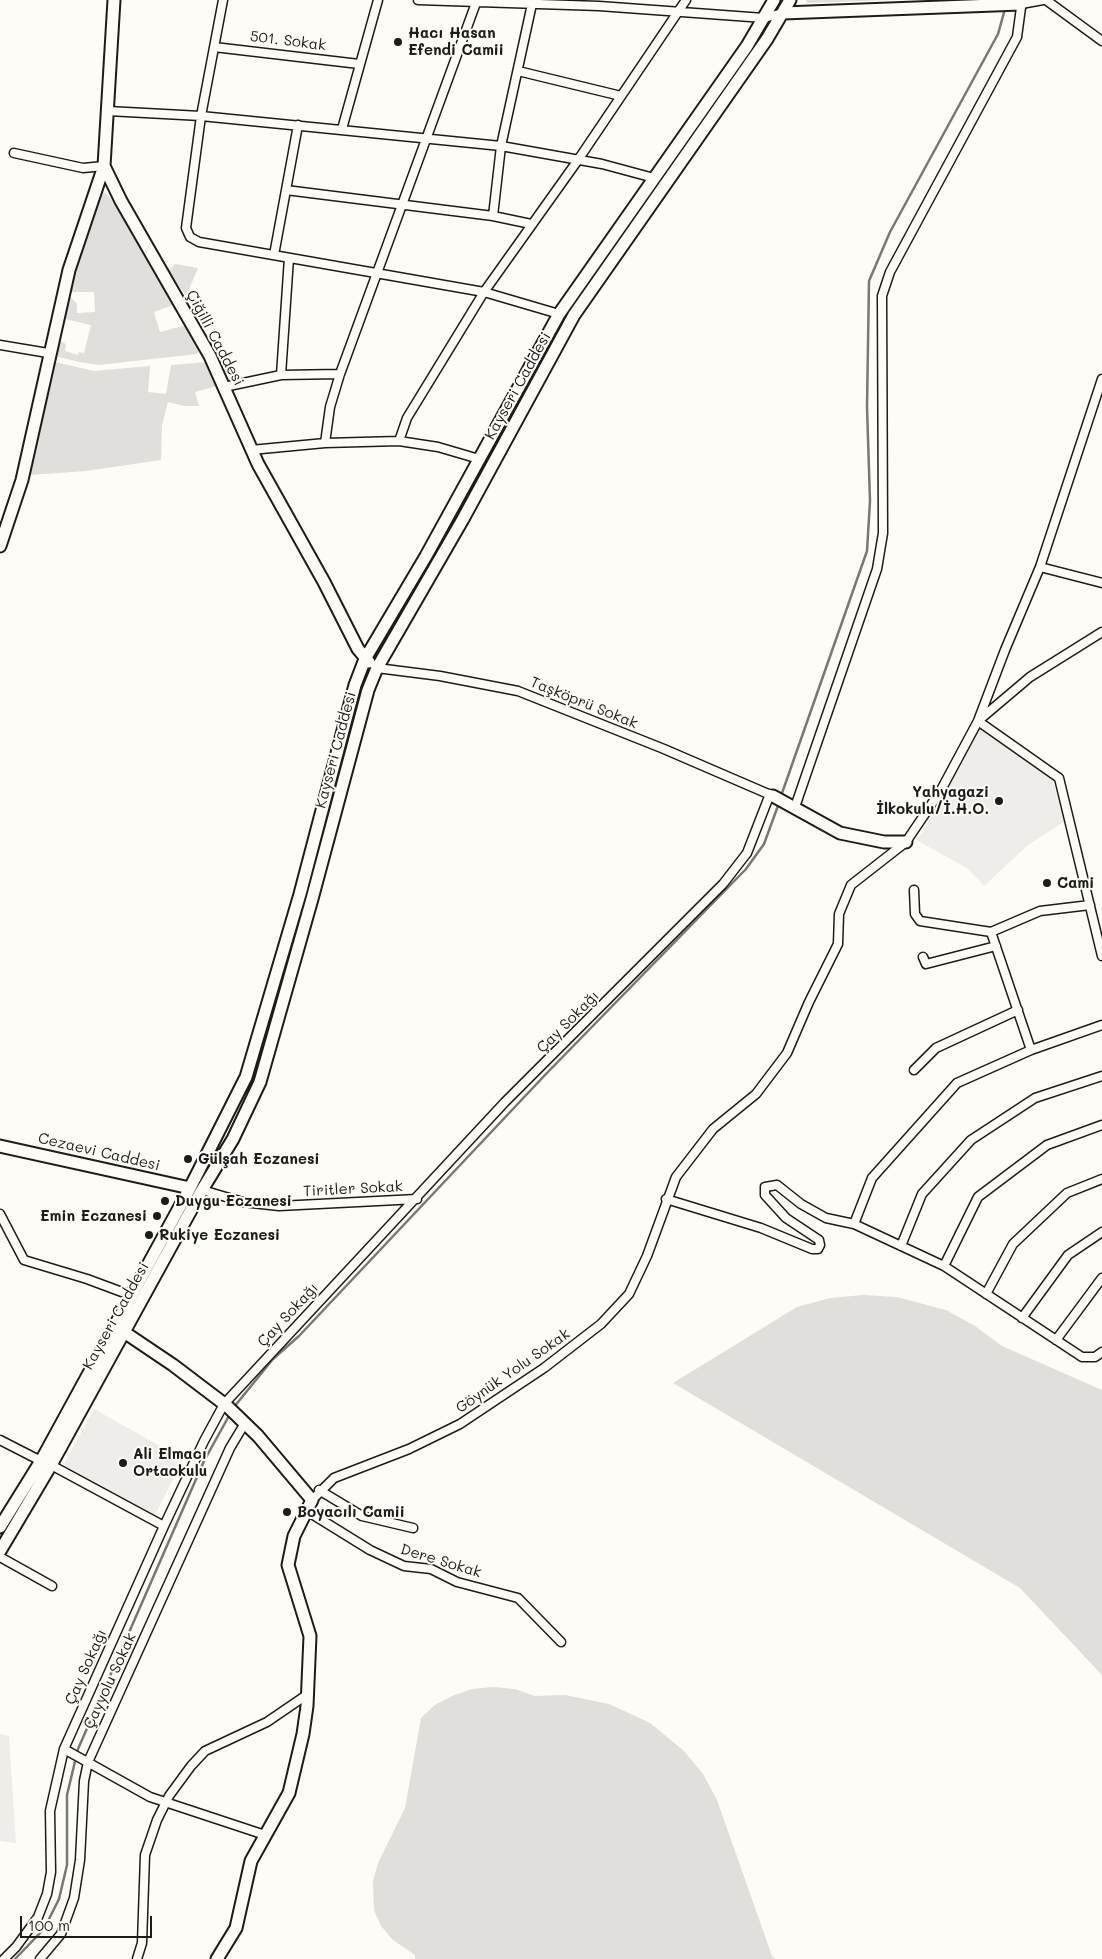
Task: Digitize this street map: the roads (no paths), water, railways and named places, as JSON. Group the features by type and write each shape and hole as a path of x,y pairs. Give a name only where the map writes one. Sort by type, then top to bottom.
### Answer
{"main road":[{"path":"0,546 2,531 22,480 48,353 68,270 104,166 114,0"},
{"name":"Kayseri Caddesi","path":"0,1551 130,1295 221,1130 246,1077 300,894 355,685 365,659 426,556 559,314 764,18 774,0"},
{"name":"Kayseri Caddesi","path":"0,1527 46,1463 124,1332 202,1190 233,1139 260,1082 312,899 368,690 376,668 463,519 574,315 783,13 790,0"},
{"path":"783,13 1022,2"},
{"name":"Çiğilli Caddesi","path":"104,166 125,208 197,331 252,450 365,659 376,668"},
{"path":"772,795 840,833 884,842 906,842"},
{"name":"Cezaevi Caddesi","path":"0,1146 190,1188"},
{"path":"124,1332 173,1365 243,1421 312,1500 291,1545 288,1565 310,1636 308,1694 303,1734 289,1793 251,1860 236,1928 217,1959"}],"street":[{"path":"223,0 200,116 186,228 188,234 199,242 484,292 559,314"},
{"path":"342,129 378,0"},
{"path":"419,0 477,1 764,18 783,13"},
{"path":"399,441 407,418 484,292 578,160 686,0"},
{"path":"795,807 877,569 884,533 882,296 890,272 1017,37 1022,2 1045,0 1102,42"},
{"path":"325,443 330,407 340,374 477,1"},
{"path":"493,216 501,146 532,4"},
{"name":"501. Sokak","path":"214,47 359,64"},
{"path":"518,71 621,96"},
{"path":"108,112 200,116 501,146 578,160 654,178"},
{"path":"274,255 298,125"},
{"path":"14,153 84,168 104,166"},
{"path":"286,190 493,216 531,224"},
{"path":"281,375 289,258"},
{"path":"0,345 48,353"},
{"path":"224,387 281,375 340,374"},
{"name":"Göynük Yolu Sokak","path":"312,1500 319,1490 334,1478 409,1449 460,1424 544,1368 601,1324 629,1294 647,1256 666,1199 676,1178 713,1129 756,1094 787,1053 809,1002 838,944 839,914 851,885 906,842 941,790 978,721 1040,566 1064,500 1102,379"},
{"path":"252,450 325,443 399,441 438,447 478,459"},
{"path":"1040,566 1102,583"},
{"path":"1102,632 1030,677 978,721 1059,778 1102,956"},
{"name":"Taşköprü Sokak","path":"376,668 440,676 518,691 664,749 772,795"},
{"name":"Çay Sokağı","path":"4,1959 16,1947 38,1918 47,1894 51,1872 50,1811 66,1750 164,1526 204,1441 225,1405 505,1102 723,884 747,854 772,795"},
{"path":"914,890 915,914 920,921 991,932 1040,911 1090,905"},
{"path":"991,932 1031,1050"},
{"path":"923,957 926,964 996,946"},
{"path":"914,1070 936,1048 1018,1010"},
{"path":"854,1224 872,1178 957,1083 1031,1050 1102,1025"},
{"path":"902,1246 922,1194 971,1140 1035,1098 1102,1076"},
{"path":"944,1266 978,1197 1047,1145 1102,1124"},
{"path":"986,1294 1013,1244 1067,1194 1102,1180"},
{"path":"666,1199 761,1228 814,1250 820,1246 819,1240 786,1218 765,1194 764,1191 767,1186 781,1186 801,1204 826,1218 854,1224 944,1266 1082,1357 1095,1357 1102,1352"},
{"name":"Tiritler Sokak","path":"202,1190 243,1202 279,1206 417,1199"},
{"path":"0,1214 24,1260 87,1279 130,1295"},
{"path":"1022,1318 1068,1255 1102,1232"},
{"path":"1056,1340 1102,1278"},
{"name":"Çayyolu Sokak","path":"40,1959 61,1934 74,1898 80,1860 84,1781 88,1762 243,1421"},
{"path":"0,1440 164,1526"},
{"path":"319,1490 362,1516 413,1528"},
{"name":"Dere Sokak","path":"307,1511 370,1550 404,1566 431,1569 457,1582 518,1598 561,1642"},
{"path":"0,1557 52,1586"},
{"path":"137,1959 142,1944 144,1861 149,1841 165,1804 191,1766 205,1751 231,1737 267,1722 308,1694"},
{"path":"66,1750 120,1782 165,1804 265,1835"}],"waterway":[{"path":"781,796 867,551 870,501 867,407 869,281 890,232 998,34 1005,9"},
{"path":"234,1407 273,1359 299,1336 545,1075 746,869 764,844 779,803"},
{"path":"15,1959 44,1929 59,1899 67,1865 67,1795 78,1749 204,1461 230,1414"}],"place":[{"name":"Hacı Hasan Efendi Camii","path":"398,42"},
{"name":"Yahyagazi İlkokulu/İ.H.O.","path":"999,801"},
{"name":"Cami","path":"1047,883"},
{"name":"Gülşah Eczanesi","path":"188,1159"},
{"name":"Duygu Eczanesi","path":"165,1201"},
{"name":"Emin Eczanesi","path":"157,1216"},
{"name":"Rukiye Eczanesi","path":"149,1235"},
{"name":"Ali Elmacı Ortaokulu","path":"123,1463"},
{"name":"Boyacılı Camii","path":"287,1512"}]}
